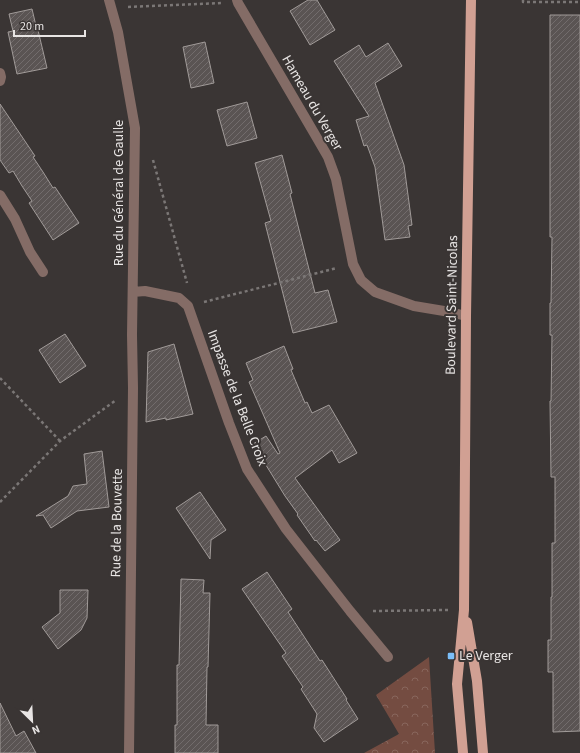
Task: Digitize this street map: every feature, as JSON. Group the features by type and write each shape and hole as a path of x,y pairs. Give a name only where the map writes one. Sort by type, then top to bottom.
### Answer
{"main road":[{"name":"Boulevard Saint-Nicolas","path":"463,753 457,684 464,610 466,316 471,0"},
{"name":"Boulevard Saint-Nicolas","path":"464,610 477,681 483,753"}],"street":[{"name":"Hameau du Verger","path":"238,1 328,156 336,179 353,264 361,280 375,292 414,306 466,316"},
{"name":"Rue du Général de Gaulle","path":"110,4 118,32 135,128 133,292"},
{"path":"0,73 0,81"},
{"path":"0,195 15,219 30,252 43,272"},
{"path":"133,292 145,291 179,298 188,306"},
{"name":"Rue de la Bouvette","path":"129,753 133,292"},
{"name":"Impasse de la Belle Croix","path":"188,306 229,423 247,469 286,529 388,657"}],"path":[{"path":"523,0 523,2 580,2"},
{"path":"110,4 238,1"},
{"path":"153,160 190,295 188,306 353,264"},
{"path":"0,378 60,441"},
{"path":"0,502 60,441 133,388"},
{"path":"350,611 464,610"}],"green space":[{"path":"429,657 435,753 364,753 399,734 376,695"}],"building":[{"path":"308,0 317,0 335,30 310,45 290,11"},
{"path":"32,9 47,68 17,74 8,32 13,31 9,14"},
{"path":"550,15 580,15 580,731 553,732 553,672 548,672 548,640 551,640 552,543 555,543 555,477 551,477 550,401 552,237 550,237"},
{"path":"205,42 214,83 191,88 183,47"},
{"path":"388,43 402,66 375,83 404,165 412,225 408,226 410,237 385,240 375,167 367,145 364,146 356,120 369,116 334,61 359,45 366,57"},
{"path":"247,102 257,138 227,146 217,110"},
{"path":"0,104 35,156 33,157 53,188 55,187 79,223 53,240 29,203 32,201 13,171 9,173 0,160"},
{"path":"282,155 292,193 290,194 315,293 328,290 337,322 293,333 265,223 271,221 255,163"},
{"path":"65,334 86,366 60,383 39,350"},
{"path":"174,344 193,414 166,420 166,418 146,422 148,352"},
{"path":"284,346 293,369 291,370 305,403 307,402 312,413 329,405 357,453 339,463 332,450 295,478 340,540 325,551 316,540 315,541 297,515 298,514 285,496 253,444 266,436 278,454 280,453 249,382 253,380 246,363"},
{"path":"102,451 109,507 77,511 51,528 43,515 36,516 68,496 73,486 87,484 84,454"},
{"path":"200,492 226,530 211,540 210,559 176,508"},
{"path":"267,572 292,609 288,612 320,661 322,660 358,719 324,742 314,728 317,714 301,689 303,687 282,656 286,653 242,589"},
{"path":"181,579 204,580 203,593 210,593 206,725 218,725 218,753 175,753"},
{"path":"60,590 88,590 87,618 81,630 58,649 42,627 60,613"},
{"path":"0,703 16,736 24,731 36,753 0,753"}],"place":[{"name":"Le Verger","path":"451,656"}]}
